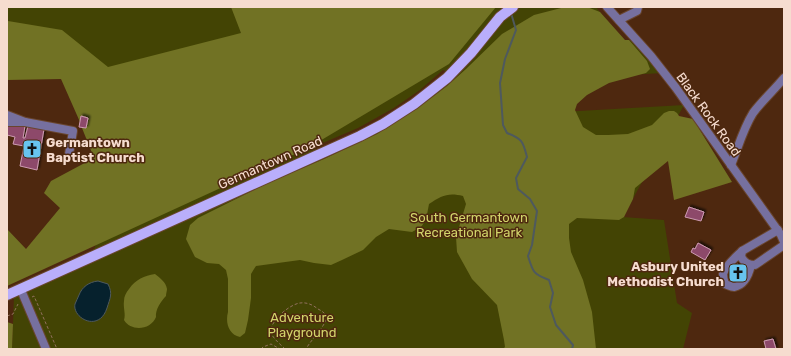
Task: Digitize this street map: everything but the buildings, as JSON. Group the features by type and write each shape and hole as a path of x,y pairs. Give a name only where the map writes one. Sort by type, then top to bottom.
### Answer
{"main road":[{"name":"Germantown Road","path":"7,295 360,136 383,124 414,104 447,78 471,53 500,17 513,7"}],"street":[{"name":"Black Rock Road","path":"607,7 651,56 676,88 778,230 784,242"},
{"path":"619,20 637,11 638,7"},
{"path":"731,165 745,128 759,106 784,78"},
{"path":"7,116 25,122 73,131 69,154"},
{"path":"7,122 25,122"},
{"path":"751,265 748,275 741,284 733,287 725,284 723,274 734,259 742,252 778,230"},
{"path":"742,252 741,257 745,262 755,265 784,245"},
{"path":"20,290 46,349"}],"path":[{"path":"34,296 56,349"},
{"path":"285,349 272,335 271,331 273,323 291,306 301,302 310,304 322,311 327,317 306,349"},
{"path":"8,316 13,314 18,304"},
{"path":"261,349 271,344 280,349"}],"green space":[{"name":"South Germantown Recreational Park","path":"7,7 507,7 513,12 521,7 596,7 625,41 635,40 662,73 580,78 526,114 684,105 623,217 664,220 677,303 692,313 683,349 12,349 14,296 91,254 120,201 92,86 7,64","holes":["470,61 431,98 387,127 337,153 307,164 318,145 358,128 394,108 420,90 443,70 454,76"]},
{"path":"231,7 496,7 449,64 308,148 7,286 7,229 26,249 60,208 44,193 51,181 94,158 82,128 86,128 88,118 81,116 80,122 61,79 7,80 8,21 62,30 108,67 241,33"},
{"path":"565,7 587,7 600,12 625,40 629,40 647,61 650,69 646,73 609,83 587,95 577,104 575,110 583,127 596,135 628,134 652,125 664,113 674,111 679,116 693,119 732,182 674,200 668,161 635,188 633,199 624,217 619,220 577,218 569,224 571,252 583,280 592,312 596,349 503,349 505,347 497,305 472,279 457,252 456,237 466,204 463,196 453,194 441,197 429,204 426,220 421,227 412,232 389,229 376,237 363,250 331,265 300,260 256,266 251,274 251,298 245,333 240,337 233,334 229,328 227,320 228,279 226,270 219,264 207,263 195,257 186,239 190,225 198,218 268,183 377,134 418,108 447,86 502,34 534,15"},
{"path":"155,274 162,280 167,289 166,296 156,311 156,317 150,325 146,327 136,328 127,324 124,320 125,295 137,280"},
{"path":"7,322 13,324 12,349 7,349"}],"water":[{"path":"98,281 108,284 111,293 110,299 103,316 98,320 87,321 78,314 75,309 75,304 80,292 86,285"}],"waterway":[{"path":"511,13 516,30 505,59 500,83 503,125 507,133 516,137 522,142 527,157 516,178 518,189 530,199 537,211 532,245 528,256 531,266 534,272 549,280 553,293 550,307 556,325 573,345 572,349"}],"place":[{"name":"Germantown Baptist Church","path":"32,149"},
{"name":"Asbury United Methodist Church","path":"738,273"}],"park label":[{"name":"Adventure Playground","path":"302,324"}]}
